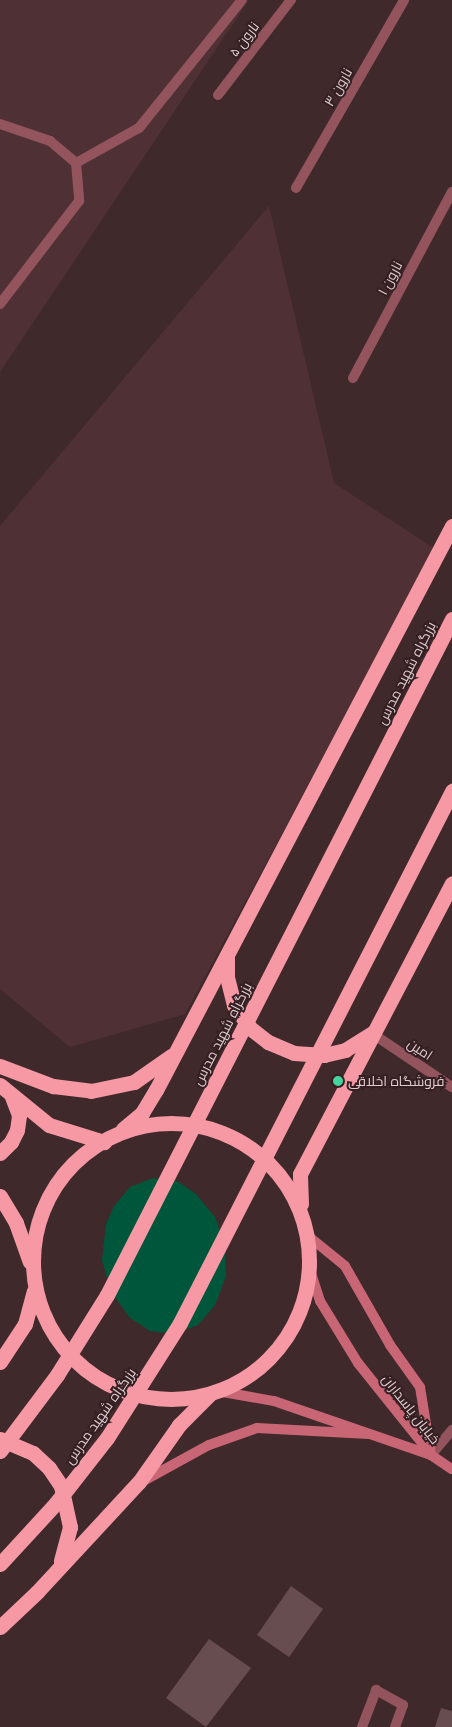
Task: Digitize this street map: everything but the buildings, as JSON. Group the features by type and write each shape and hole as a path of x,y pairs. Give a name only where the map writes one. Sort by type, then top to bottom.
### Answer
{"highway":[{"name":"بزرگراه شهید مدرس","path":"34,1277 37,1234 50,1197 73,1166 142,1113 177,1050 452,526"},
{"name":"بزرگراه شهید مدرس","path":"0,1451 53,1381 107,1295 452,618"},
{"name":"بزرگراه شهید مدرس","path":"0,1564 82,1471 164,1351 452,791"},
{"path":"0,1627 54,1573 132,1489 178,1425 214,1392 258,1369 285,1340 302,1305 309,1267 306,1231 298,1189 300,1174 452,883"},
{"path":"228,951 227,977 234,1005 250,1028 268,1042 294,1053 324,1054 352,1046 374,1032"},
{"path":"0,1066 53,1086 91,1091 134,1082 160,1066 177,1050"},
{"path":"4,1088 49,1125 107,1140 140,1128 173,1124 205,1128 229,1136 257,1154 276,1171 297,1204 306,1231"},
{"path":"0,1153 15,1136 19,1122 15,1102 4,1088"},
{"path":"0,1196 20,1231 52,1330 71,1356 96,1377 146,1396 172,1399 214,1392"},
{"path":"0,1362 30,1312 34,1277"},
{"path":"0,1439 21,1446 39,1458 54,1473 64,1492 69,1513 69,1535 54,1573"}],"main road":[{"path":"306,1231 345,1266 390,1345 420,1387 431,1455 452,1469"},
{"name":"خیابان پاسداران","path":"309,1267 320,1301 358,1363 431,1455"},
{"name":"خیابان پاسداران","path":"214,1392 268,1399 431,1455"},
{"path":"132,1489 180,1459 251,1429 270,1427 369,1434"}],"street":[{"path":"76,163 139,128 242,0"},
{"name":"نارون ۵","path":"218,96 291,0"},
{"name":"نارون ۳","path":"296,188 404,0"},
{"path":"0,124 50,141 76,163 79,201 0,304"},
{"name":"نارون ۱","path":"352,378 452,192"},
{"name":"امین","path":"374,1032 452,1087"},
{"path":"431,1455 452,1430"},
{"path":"362,1727 376,1690 403,1705 395,1727"}],"shaded area":[{"path":"0,0 249,0 0,372"},
{"path":"269,206 334,483 435,549 185,1014 70,1047 0,989 0,526"}],"green space":[{"path":"153,1178 177,1181 196,1194 215,1217 225,1245 226,1276 215,1305 198,1325 174,1334 150,1331 130,1318 111,1292 102,1260 106,1224 114,1206 130,1187"}],"place":[{"name":"فروشگاه اخلاقی","path":"338,1081"}]}
